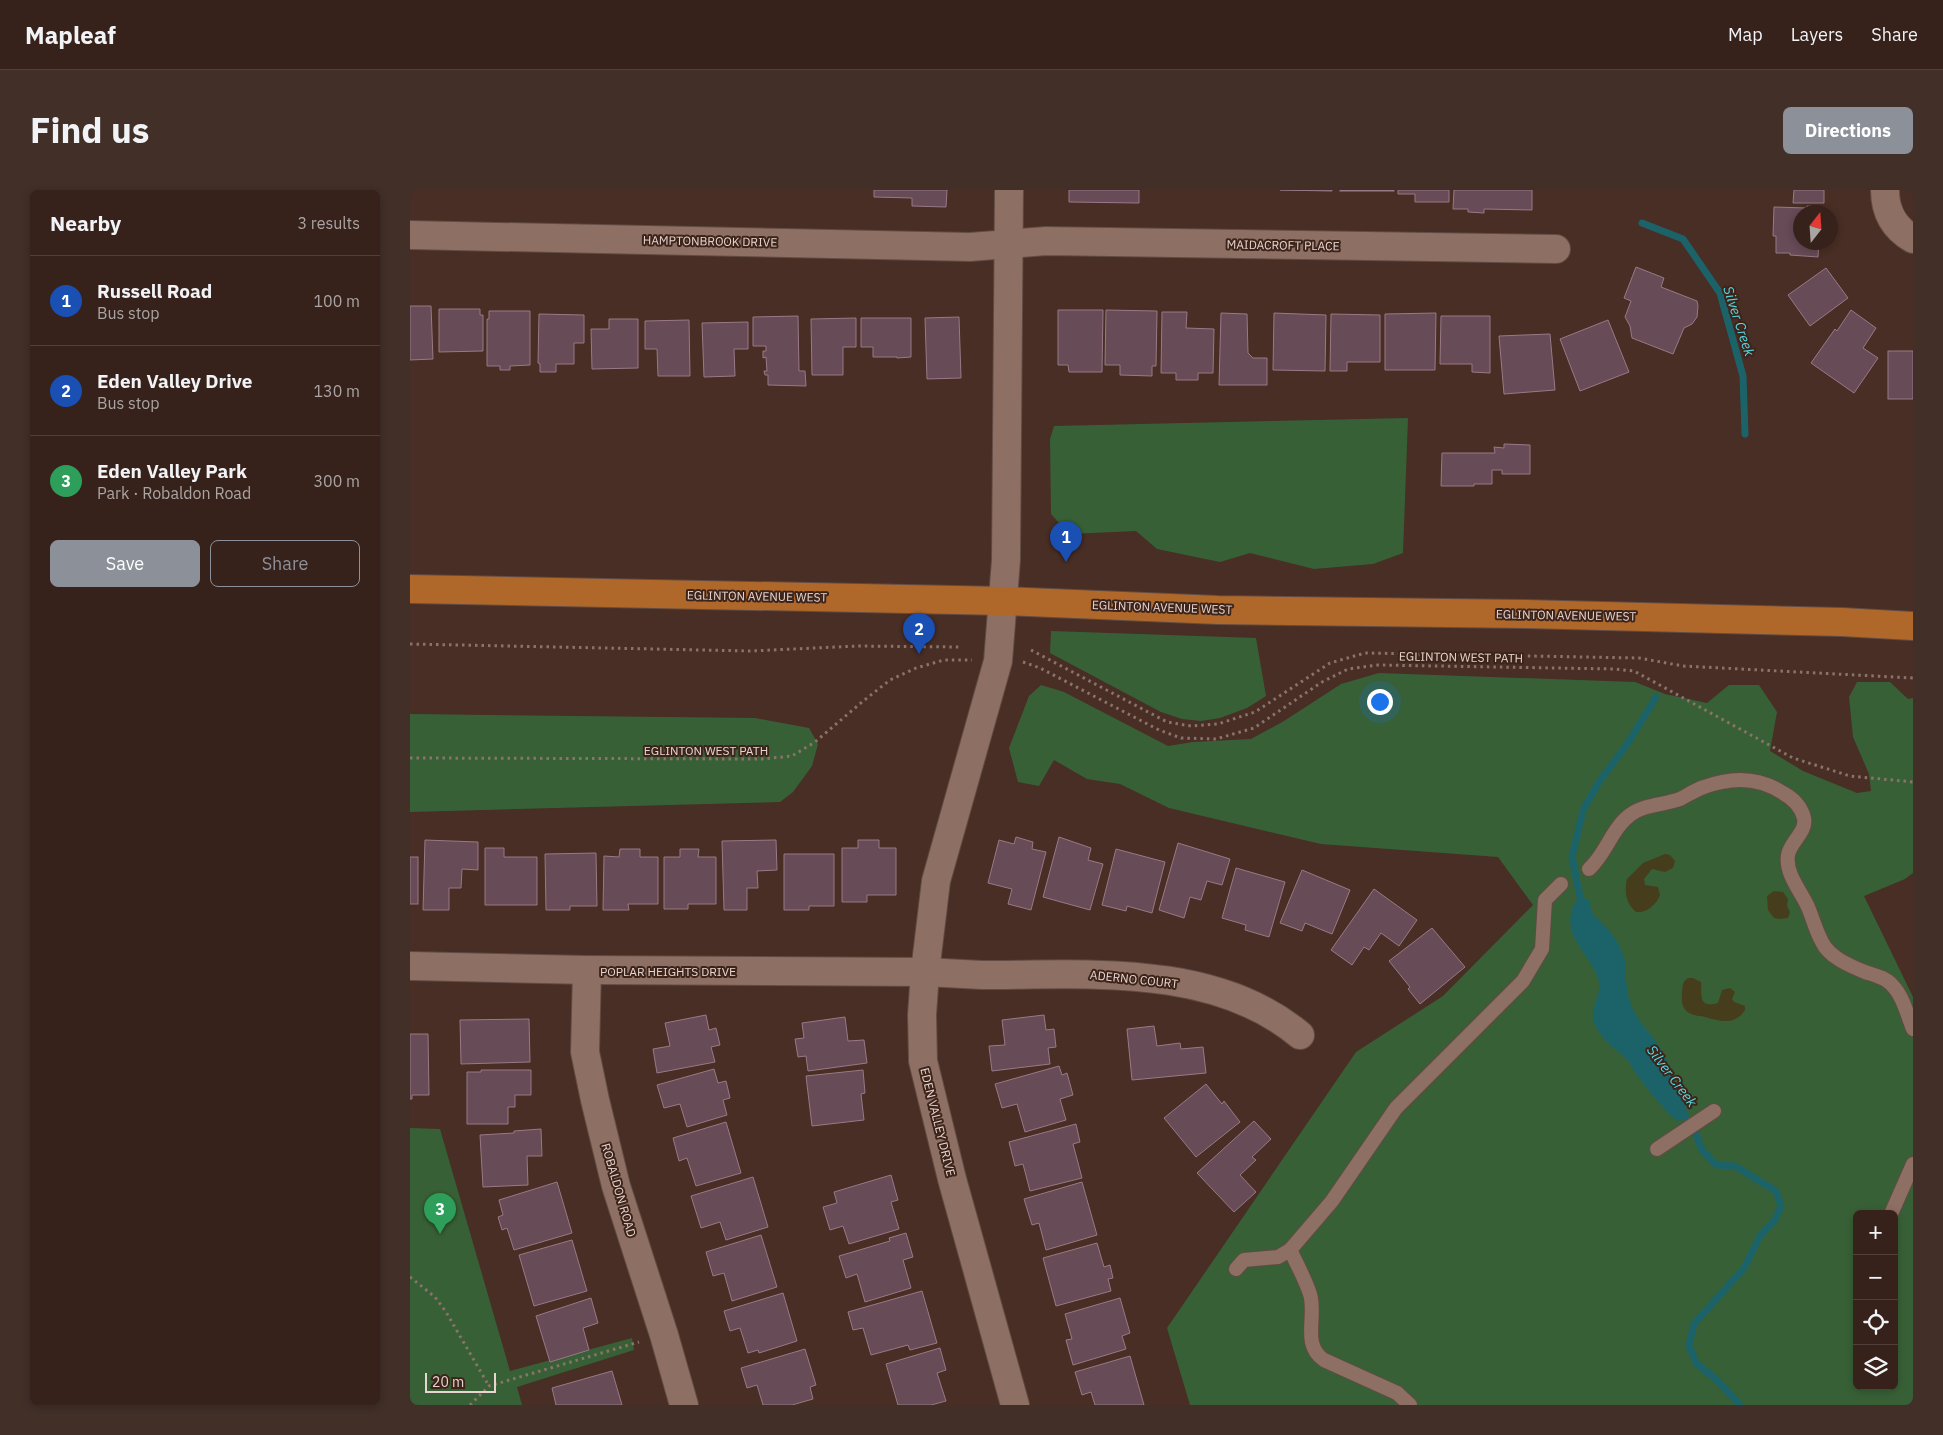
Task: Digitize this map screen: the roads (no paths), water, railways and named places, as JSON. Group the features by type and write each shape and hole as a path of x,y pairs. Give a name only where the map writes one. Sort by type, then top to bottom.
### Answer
{"main road":[{"name":"EGLINTON AVENUE WEST","path":"410,588 1004,601 1218,610 1526,614 1842,622 1913,626"}],"street":[{"name":"EDEN VALLEY DRIVE","path":"1009,190 1006,560 998,661 936,881 922,1015 923,1061 952,1179 1015,1405"},
{"path":"1885,190 1885,201 1890,217 1902,232 1913,239"},
{"name":"HAMPTONBROOK DRIVE","path":"410,235 970,247 1010,244"},
{"name":"MAIDACROFT PLACE","path":"1010,244 1046,241 1556,249"},
{"name":"POPLAR HEIGHTS DRIVE","path":"410,966 587,970 926,972"},
{"name":"ROBALDON ROAD","path":"587,970 585,1052 587,1062 616,1186 664,1335 684,1405"},
{"name":"ADERNO COURT","path":"926,972 1105,974 1176,982 1212,990 1242,1000 1284,1021 1300,1035"}],"lane":[{"path":"1589,869 1602,854 1627,816 1634,812 1680,799 1703,787 1725,781 1740,779 1761,782 1775,788 1796,801 1804,820 1802,830 1790,849 1788,857 1789,870 1808,908 1814,929 1824,946 1843,962 1880,976 1891,984 1901,998 1913,1029"},
{"path":"1236,1269 1244,1260 1278,1257 1290,1250 1332,1201 1396,1108 1479,1026 1530,972 1542,949 1546,900 1561,884"},
{"path":"1657,1149 1714,1111"},
{"path":"1893,1210 1913,1164"},
{"path":"1290,1250 1310,1296 1311,1342 1316,1354 1324,1360 1397,1393 1410,1405"}],"water":[{"path":"1584,898 1590,900 1591,912 1619,945 1626,963 1626,984 1631,1005 1639,1020 1660,1047 1687,1105 1688,1118 1678,1121 1671,1116 1628,1061 1596,1028 1593,1012 1599,992 1599,982 1570,925 1575,902"}],"waterway":[{"name":"Silver Creek","path":"1642,223 1683,239 1720,293 1743,376 1745,434"},
{"name":"Silver Creek","path":"1582,907 1572,857 1583,810 1599,782 1628,743 1656,697"},
{"name":"Silver Creek","path":"1682,1111 1694,1129 1702,1150 1716,1165 1735,1166 1776,1191 1781,1206 1775,1220 1760,1236 1744,1268 1694,1324 1689,1345 1696,1363 1718,1381 1740,1405"}],"place":[{"name":"Russell Road","path":"1066,562"},
{"name":"Eden Valley Drive","path":"919,654"},
{"name":"Eden Valley Park","path":"440,1234"}]}
